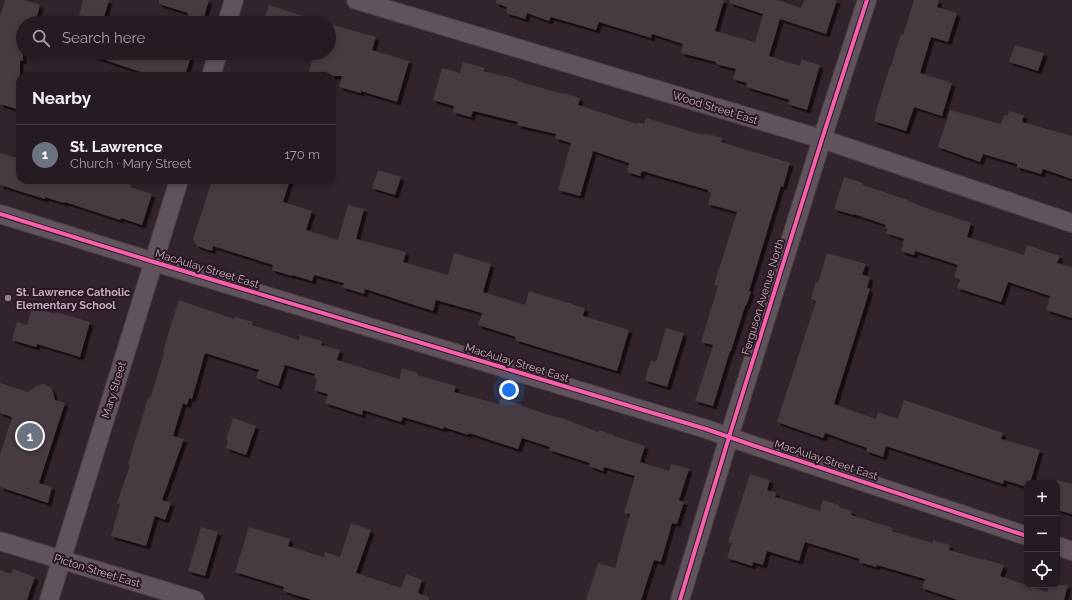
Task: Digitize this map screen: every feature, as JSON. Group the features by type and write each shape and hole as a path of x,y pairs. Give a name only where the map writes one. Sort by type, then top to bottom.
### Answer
{"street":[{"path":"229,16 234,0"},
{"name":"Wood Street East","path":"356,0 822,139 1072,223"},
{"name":"Ferguson Avenue North","path":"680,600 729,437 867,0"},
{"path":"212,72 216,60"},
{"name":"Mary Street","path":"49,600 178,184"},
{"name":"MacAulay Street East","path":"0,214 706,429 1024,535"},
{"name":"Picton Street East","path":"0,542 195,600"},
{"path":"1060,547 1072,551"}],"building":[{"path":"5,0 24,0 40,5 37,16 16,16 16,60 20,60 20,72 16,72 16,109 0,104 0,16"},
{"path":"83,0 109,0 104,16 79,16"},
{"path":"159,0 209,0 204,16 188,16 188,13 159,4"},
{"path":"496,0 724,0 715,31 755,42 763,14 730,3 730,0 777,0 801,8 804,0 837,0 826,34 780,19 769,56 800,66 801,59 820,65 807,110 788,104 790,100 746,87 747,83 733,79 736,69 681,53 683,44 652,34 651,38 599,22 596,30 551,17 549,21 527,13 525,19 506,13 507,7 496,3"},
{"path":"914,0 939,0 937,7 957,13 948,42 931,37 920,73 952,83 942,116 914,107 906,131 874,121 890,66 901,34 903,35"},
{"path":"269,5 303,16 265,16"},
{"path":"336,26 376,37 372,50 409,61 397,102 361,91 361,93 339,87 342,76 336,76 336,72 309,72 312,60 336,60"},
{"path":"1015,45 1044,53 1038,71 1009,62"},
{"path":"105,60 190,60 186,72 141,72"},
{"path":"463,62 485,68 483,71 513,78 524,83 580,98 578,105 637,124 637,122 644,124 646,118 703,135 704,133 722,138 721,142 790,163 783,187 781,186 749,291 751,292 730,351 713,406 695,401 713,345 701,342 718,286 714,285 737,212 708,204 711,193 708,192 708,190 642,171 640,176 627,172 629,163 593,151 580,196 558,190 571,143 555,138 556,134 517,125 518,122 473,111 471,117 453,112 454,106 433,100 442,68 460,73"},
{"path":"950,110 1001,124 1004,115 1008,116 1009,111 1024,115 1022,122 1072,136 1072,179 1043,169 1041,174 1017,167 1017,164 983,154 980,162 938,147"},
{"path":"0,153 16,158 16,184 128,184 131,185 130,187 152,194 142,225 121,218 120,220 65,202 64,203 45,197 45,199 0,185"},
{"path":"378,170 401,177 395,195 372,188"},
{"path":"844,177 971,223 967,237 1024,255 1027,245 1060,256 1057,263 1072,267 1072,318 1046,310 1050,296 1008,282 1001,302 957,288 960,280 954,277 958,265 915,251 914,255 901,251 904,239 886,233 888,229 885,228 886,225 834,209"},
{"path":"211,184 289,184 283,202 312,211 306,230 338,240 348,205 364,209 356,239 406,252 403,262 448,275 454,253 491,264 483,292 525,305 529,291 585,308 583,316 629,330 617,371 515,340 516,337 478,325 482,313 436,300 433,311 365,289 364,294 342,287 344,283 314,275 312,281 292,276 272,270 273,265 213,246 212,251 197,246 193,239"},
{"path":"827,253 866,264 862,275 870,277 867,288 870,289 834,404 876,419 878,412 898,419 904,400 1003,433 1001,439 1040,450 1031,480 1024,480 1024,486 1004,480 1003,484 886,446 883,457 866,451 867,448 825,433 823,438 777,422 816,301 811,299 816,282 818,283"},
{"path":"179,300 234,319 235,317 253,322 252,325 299,340 300,335 322,341 321,345 340,350 337,360 399,379 402,368 418,373 417,375 456,386 454,392 499,404 501,398 559,417 598,432 599,430 614,435 645,446 640,462 669,471 671,464 689,469 679,500 684,502 677,524 672,523 661,562 654,560 641,600 586,600 598,563 615,568 630,514 624,513 635,476 604,467 603,471 589,466 590,463 549,450 550,447 522,438 518,449 469,433 468,435 444,427 443,429 403,417 401,422 363,410 362,415 325,403 328,394 314,390 317,379 314,378 315,374 285,365 278,386 256,378 259,370 205,353 192,399 189,398 187,405 183,403 173,436 184,439 162,500 171,503 165,520 155,516 146,546 111,536 120,504 117,503 130,465 128,464 148,398 150,399"},
{"path":"32,307 90,322 80,357 37,344 36,347 12,340 17,322 27,325"},
{"path":"666,328 684,333 667,387 645,380 651,360 656,362"},
{"path":"0,383 28,392 36,386 44,384 51,388 55,400 65,403 39,483 52,487 48,503 0,487 0,455 12,417 0,413"},
{"path":"233,418 256,426 246,455 226,448 228,441 226,440"},
{"path":"750,474 770,480 767,490 776,493 775,497 820,511 823,500 852,511 851,515 893,528 892,531 933,543 933,540 950,545 949,550 1004,565 1000,576 1024,584 1024,588 1035,588 1047,592 1048,588 1060,588 1060,585 1068,585 1064,600 958,600 922,588 925,579 877,565 876,567 859,562 860,559 805,542 799,561 767,551 763,565 753,562 752,566 727,558 732,543 728,542"},
{"path":"1060,481 1072,484 1072,514 1060,511"},
{"path":"351,523 371,530 356,573 401,588 406,574 422,580 418,593 429,597 429,600 312,600 283,591 284,587 235,572 249,527 290,539 288,546 324,557 325,552 340,557"},
{"path":"201,527 218,532 205,576 188,571"},
{"path":"13,569 35,577 27,600 0,600 0,570 11,574"}],"cycle path":[{"path":"680,600 729,437 867,0"},
{"path":"0,214 706,429 1024,535"}],"place":[{"name":"St. Lawrence Catholic Elementary School","path":"8,298"},
{"name":"St. Lawrence","path":"30,436"}]}
